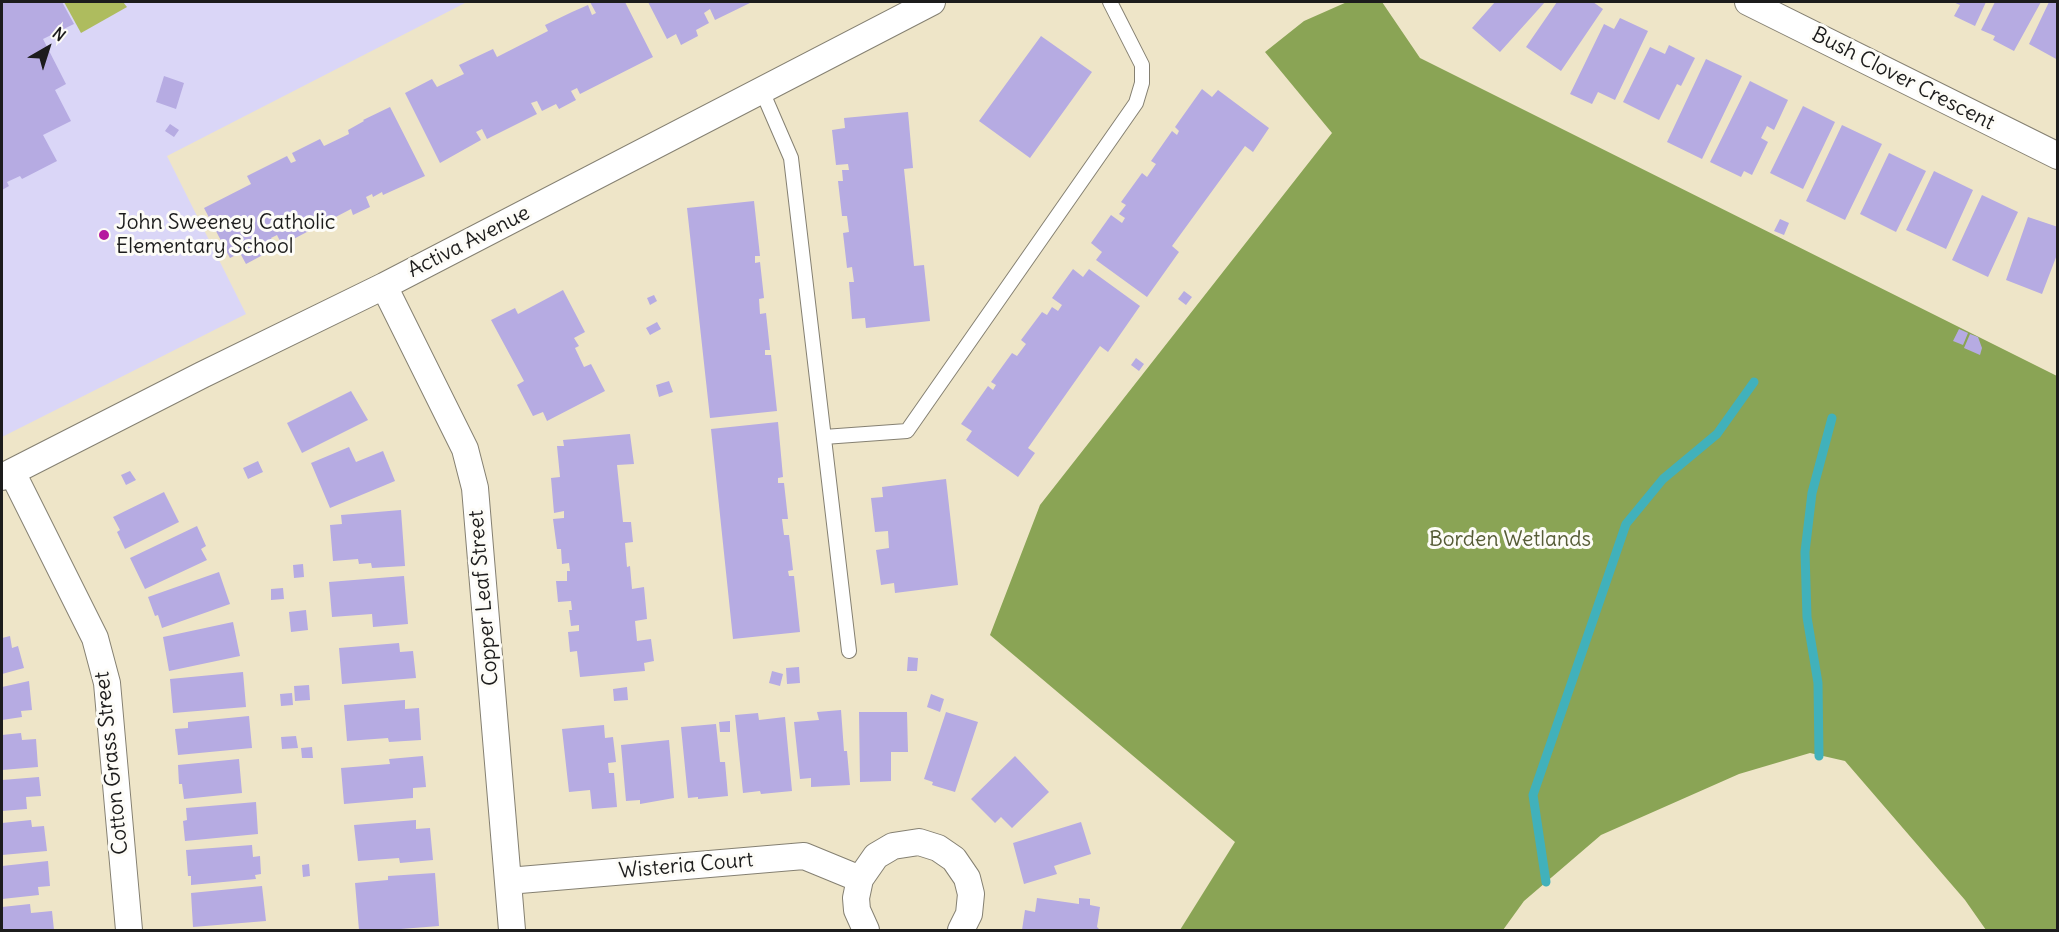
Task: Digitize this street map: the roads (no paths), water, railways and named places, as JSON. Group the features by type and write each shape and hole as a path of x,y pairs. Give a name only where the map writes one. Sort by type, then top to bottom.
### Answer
{"street":[{"name":"Activa Avenue","path":"7,474 384,286 932,2"},
{"name":"Bush Clover Crescent","path":"1748,2 2058,156"},
{"name":"Copper Leaf Street","path":"384,286 465,449 475,488 512,930"},
{"name":"Cotton Grass Street","path":"7,474 95,638 107,683 129,930"},
{"path":"866,930 857,910 856,898 860,879 876,856 893,846 919,842 938,848 954,859 967,878 971,894 969,914 961,930"},
{"name":"Wisteria Court","path":"508,881 804,856 860,879"}],"lane":[{"path":"824,437 907,431 1136,103 1142,83 1142,65 1110,2"},
{"path":"762,91 791,158 849,651"}],"waterway":[{"path":"1546,882 1533,795 1626,524 1663,479 1717,434 1754,382"},
{"path":"1819,756 1818,683 1807,617 1805,552 1812,493 1832,418"}],"place":[{"name":"John Sweeney Catholic Elementary School","path":"104,235"}],"park label":[{"name":"Borden Wetlands","path":"1510,540"}]}
